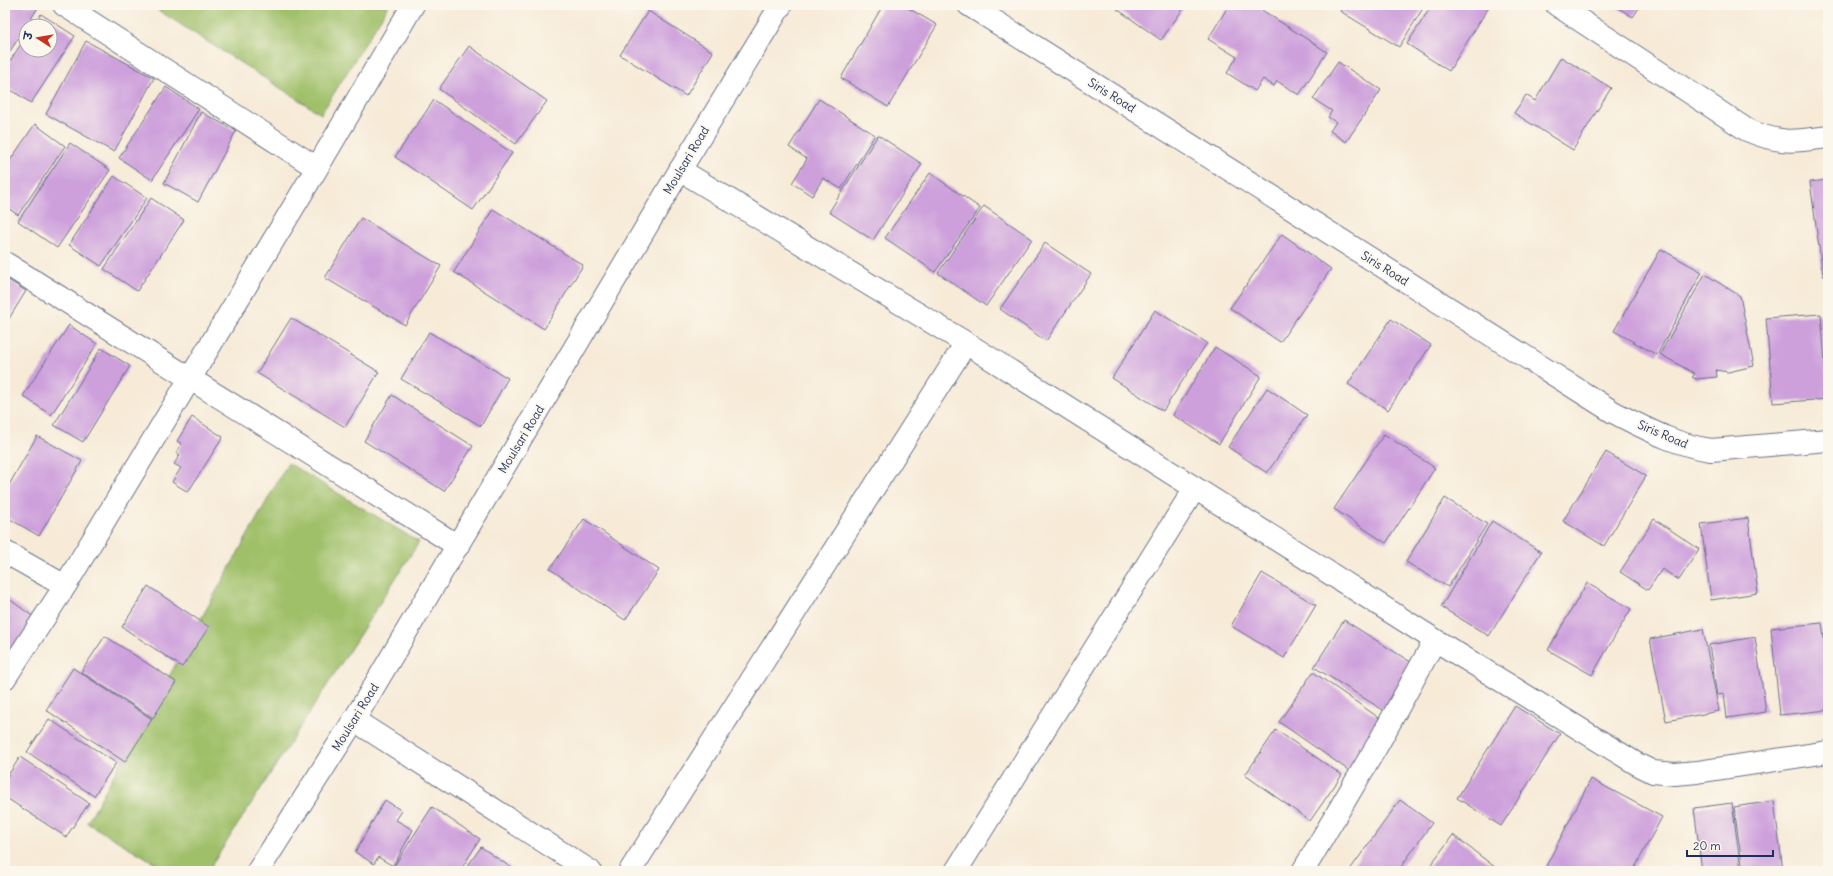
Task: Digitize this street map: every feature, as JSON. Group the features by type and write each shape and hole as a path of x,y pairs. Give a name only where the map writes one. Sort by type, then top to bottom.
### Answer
{"street":[{"path":"64,5 317,168"},
{"path":"5,678 65,586 317,168 413,5"},
{"name":"Moulsari Road","path":"258,871 354,720 680,170 781,5"},
{"name":"Siris Road","path":"969,5 1613,412 1668,439 1693,447 1711,450 1828,440"},
{"path":"1557,5 1747,130 1769,139 1795,142 1828,137"},
{"path":"680,170 966,343 1436,640 1636,764 1654,772 1675,774 1828,752"},
{"path":"5,263 190,377 458,546"},
{"path":"630,871 966,343"},
{"path":"956,871 1195,488"},
{"path":"5,552 65,586"},
{"path":"1303,871 1378,744 1436,640"},
{"path":"354,720 590,871"}],"green space":[{"path":"150,5 389,5 321,114"},
{"path":"288,463 419,542 208,871 169,871 87,823"}],"building":[{"path":"5,5 39,6 31,18 18,18 18,39 5,59"},
{"path":"883,5 903,5 937,25 888,107 841,78"},
{"path":"1119,5 1186,5 1161,40 1117,9"},
{"path":"1229,5 1254,5 1327,52 1299,95 1277,81 1274,86 1263,79 1255,91 1227,73 1237,57 1208,39"},
{"path":"1343,5 1425,5 1399,47 1340,11"},
{"path":"1432,5 1490,5 1449,71 1407,44"},
{"path":"1613,5 1641,5 1633,17"},
{"path":"648,11 713,52 686,96 620,55"},
{"path":"41,14 47,18 38,18"},
{"path":"58,25 75,36 31,103 5,86 5,69 18,49 18,58 58,58"},
{"path":"86,41 154,78 114,152 46,114"},
{"path":"469,46 547,101 516,144 439,89"},
{"path":"1561,57 1611,88 1573,150 1514,113 1526,95 1535,101"},
{"path":"1338,62 1381,90 1346,142 1330,131 1336,122 1328,117 1332,111 1313,99"},
{"path":"166,87 199,109 152,180 119,158"},
{"path":"819,99 875,135 841,189 823,178 812,196 792,183 807,159 789,147"},
{"path":"434,100 512,153 473,210 395,157"},
{"path":"201,112 236,131 198,202 164,183"},
{"path":"35,124 65,146 18,215 5,206 5,168"},
{"path":"878,135 922,164 873,240 829,212"},
{"path":"70,143 110,170 57,248 18,221"},
{"path":"930,173 980,208 935,272 885,238"},
{"path":"114,176 147,198 101,266 69,245"},
{"path":"1828,180 1828,275 1823,276 1810,182"},
{"path":"151,198 184,220 137,291 104,269"},
{"path":"984,206 1032,239 986,306 938,273"},
{"path":"493,209 583,265 544,329 454,272"},
{"path":"361,218 441,266 405,325 325,278"},
{"path":"1282,234 1331,269 1280,342 1230,308"},
{"path":"1045,243 1091,274 1046,341 1000,309"},
{"path":"1661,249 1702,272 1657,355 1614,331"},
{"path":"1705,274 1740,296 1754,366 1728,372 1716,370 1717,377 1696,379 1692,377 1695,374 1660,354"},
{"path":"5,278 26,291 5,325"},
{"path":"1155,310 1207,343 1163,411 1112,378"},
{"path":"1821,314 1828,399 1773,403 1766,318"},
{"path":"291,318 379,372 345,427 257,373"},
{"path":"1391,319 1431,345 1388,410 1348,384"},
{"path":"69,325 97,344 51,415 23,396"},
{"path":"429,332 508,378 481,426 401,379"},
{"path":"1215,347 1261,376 1219,444 1173,415"},
{"path":"101,348 130,366 83,442 54,425"},
{"path":"1267,388 1307,415 1267,473 1228,447"},
{"path":"392,395 473,446 444,491 364,441"},
{"path":"192,417 223,437 188,492 172,482 181,468 174,464 180,455 176,453 182,444 177,441"},
{"path":"1384,434 1435,468 1386,543 1334,509"},
{"path":"37,436 82,461 39,536 5,516 5,492"},
{"path":"1606,452 1646,476 1604,546 1563,521"},
{"path":"1445,498 1487,524 1448,587 1406,562"},
{"path":"1748,518 1758,593 1711,600 1701,524"},
{"path":"584,519 659,570 625,620 550,569"},
{"path":"1654,519 1699,549 1679,580 1662,569 1648,590 1620,572"},
{"path":"1492,521 1541,552 1489,636 1441,607"},
{"path":"1262,573 1316,605 1284,658 1231,626"},
{"path":"1587,583 1631,609 1592,675 1548,650"},
{"path":"148,586 209,627 182,667 122,627"},
{"path":"5,596 35,618 5,661"},
{"path":"1344,620 1417,666 1388,713 1314,667"},
{"path":"1822,623 1825,646 1828,646 1828,710 1780,715 1771,628"},
{"path":"1703,629 1719,711 1666,721 1650,639"},
{"path":"105,636 176,682 153,718 81,672"},
{"path":"1755,637 1766,712 1727,718 1724,694 1717,695 1709,645"},
{"path":"73,668 152,719 125,762 46,710"},
{"path":"1313,672 1385,722 1351,772 1279,722"},
{"path":"1515,706 1560,734 1501,826 1457,798"},
{"path":"49,719 116,763 94,796 27,752"},
{"path":"1276,730 1342,775 1310,821 1245,775"},
{"path":"20,757 89,803 66,837 5,797 5,780"},
{"path":"1591,779 1662,817 1633,871 1556,871 1546,866"},
{"path":"385,800 402,811 396,820 413,830 393,866 378,857 374,864 355,852"},
{"path":"1400,800 1432,823 1398,871 1349,871"},
{"path":"1774,801 1783,871 1743,871 1734,807"},
{"path":"1732,803 1741,871 1702,871 1694,808"},
{"path":"432,807 480,839 460,871 391,871"},
{"path":"1453,835 1500,871 1426,871"},
{"path":"481,847 516,871 464,871"}]}
